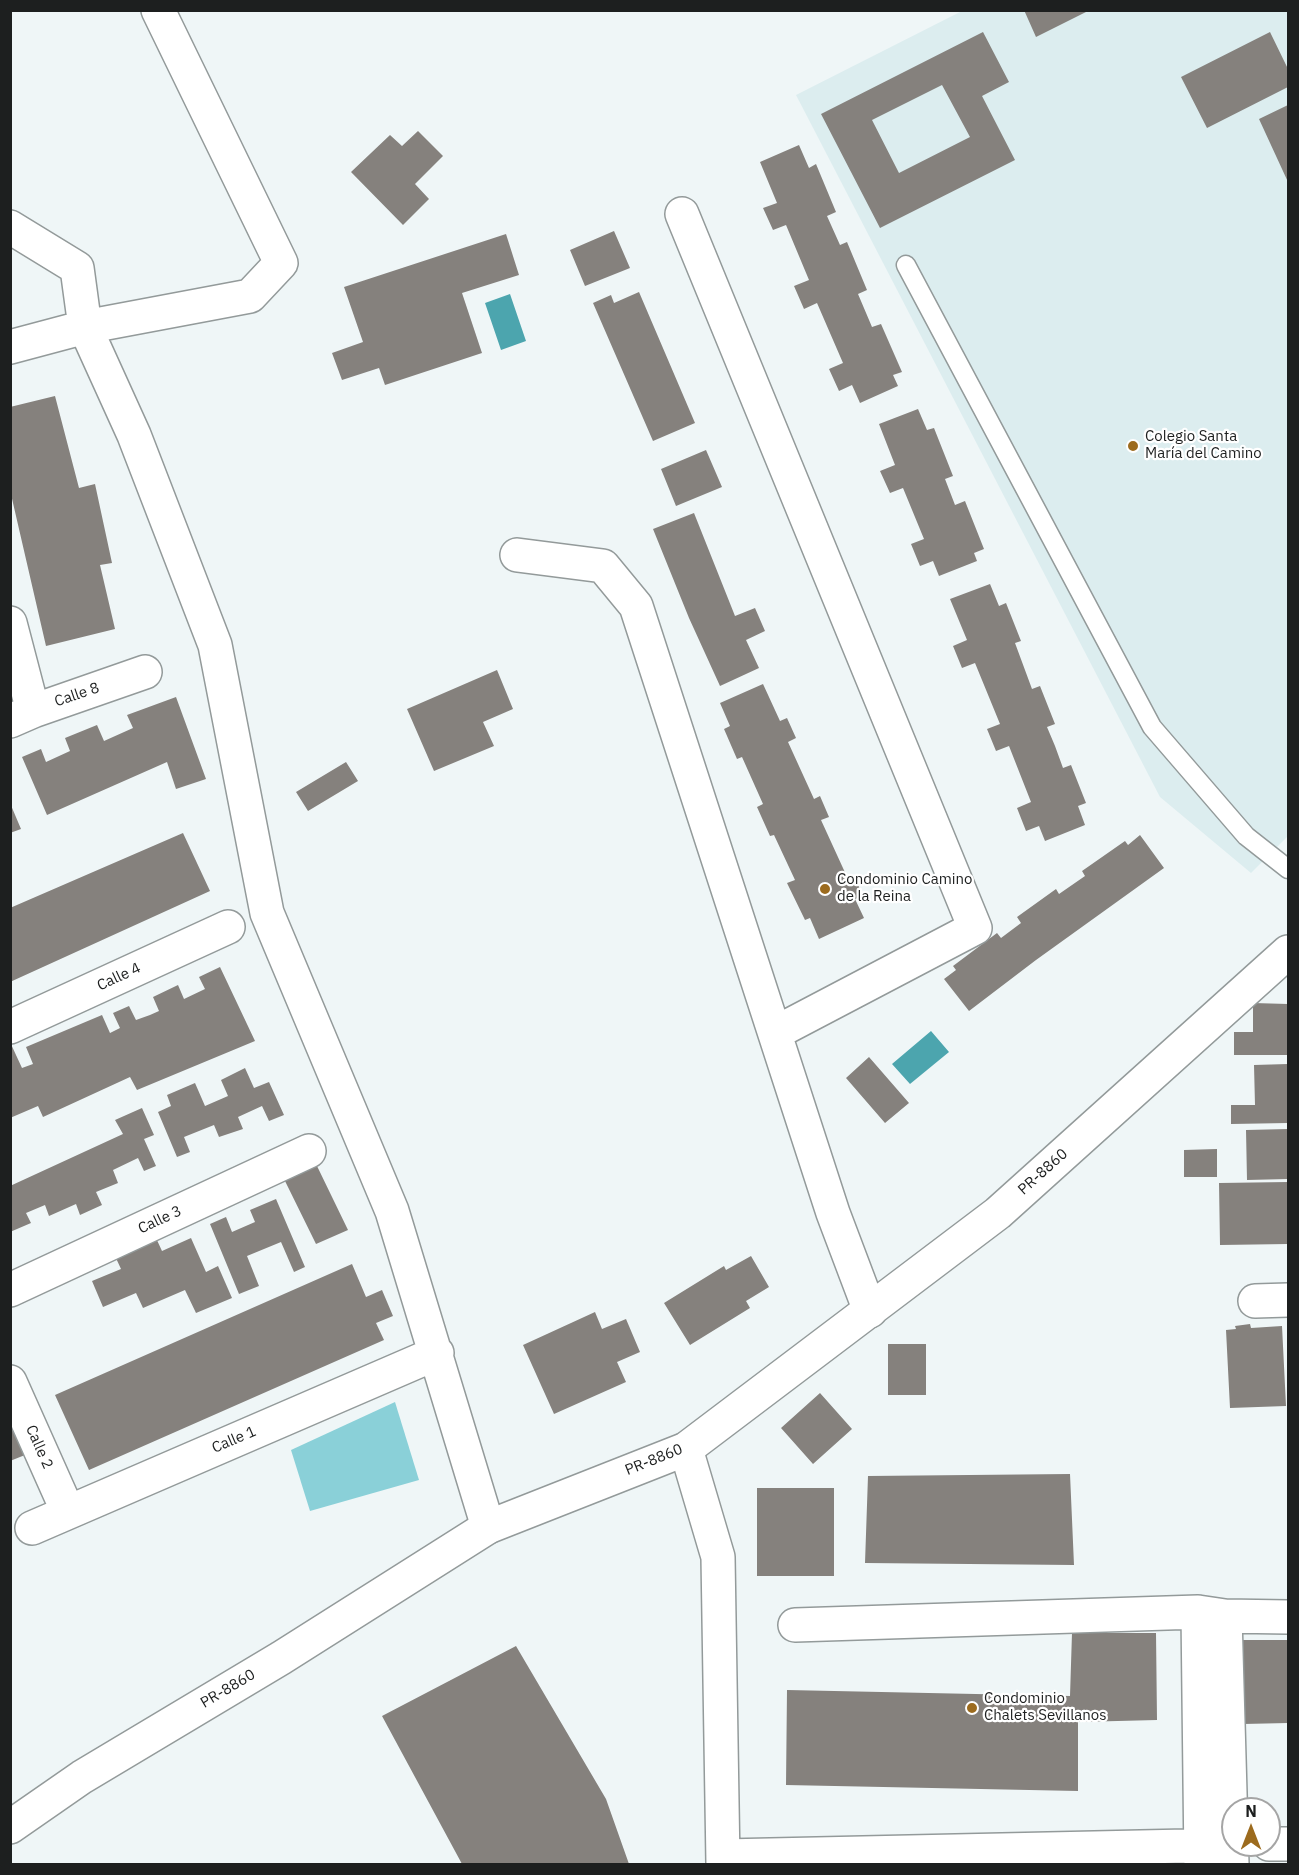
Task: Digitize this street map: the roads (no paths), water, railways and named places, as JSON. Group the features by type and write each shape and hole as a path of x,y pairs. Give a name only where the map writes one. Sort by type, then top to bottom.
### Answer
{"street":[{"path":"10,348 86,327 250,296 281,263 158,10"},
{"path":"682,214 975,928 775,1033"},
{"path":"10,227 77,268 86,327 127,418 215,645 267,913 392,1211 488,1527"},
{"path":"517,555 603,566 636,606 833,1212 870,1311"},
{"path":"10,623 22,716"},
{"name":"Calle 8","path":"22,716 145,672"},
{"name":"Calle 4","path":"10,1027 228,927"},
{"name":"PR-8860","path":"10,1827 82,1777 281,1658 488,1527 686,1449 998,1212 1288,952"},
{"name":"Calle 3","path":"10,1290 309,1151"},
{"path":"1255,1301 1288,1300"},
{"name":"Calle 1","path":"32,1528 437,1353"},
{"name":"Calle 2","path":"10,1382 68,1512"},
{"path":"686,1449 718,1557 724,1860 1220,1853 1212,1614"},
{"path":"795,1625 1212,1614 1288,1617"}],"lane":[{"path":"906,266 1152,727 1245,836 1288,869"}],"place":[{"name":"Colegio Santa María del Camino","path":"1133,446"},
{"name":"Condominio Camino de la Reina","path":"825,889"},
{"name":"Condominio Chalets Sevillanos","path":"972,1708"}]}
